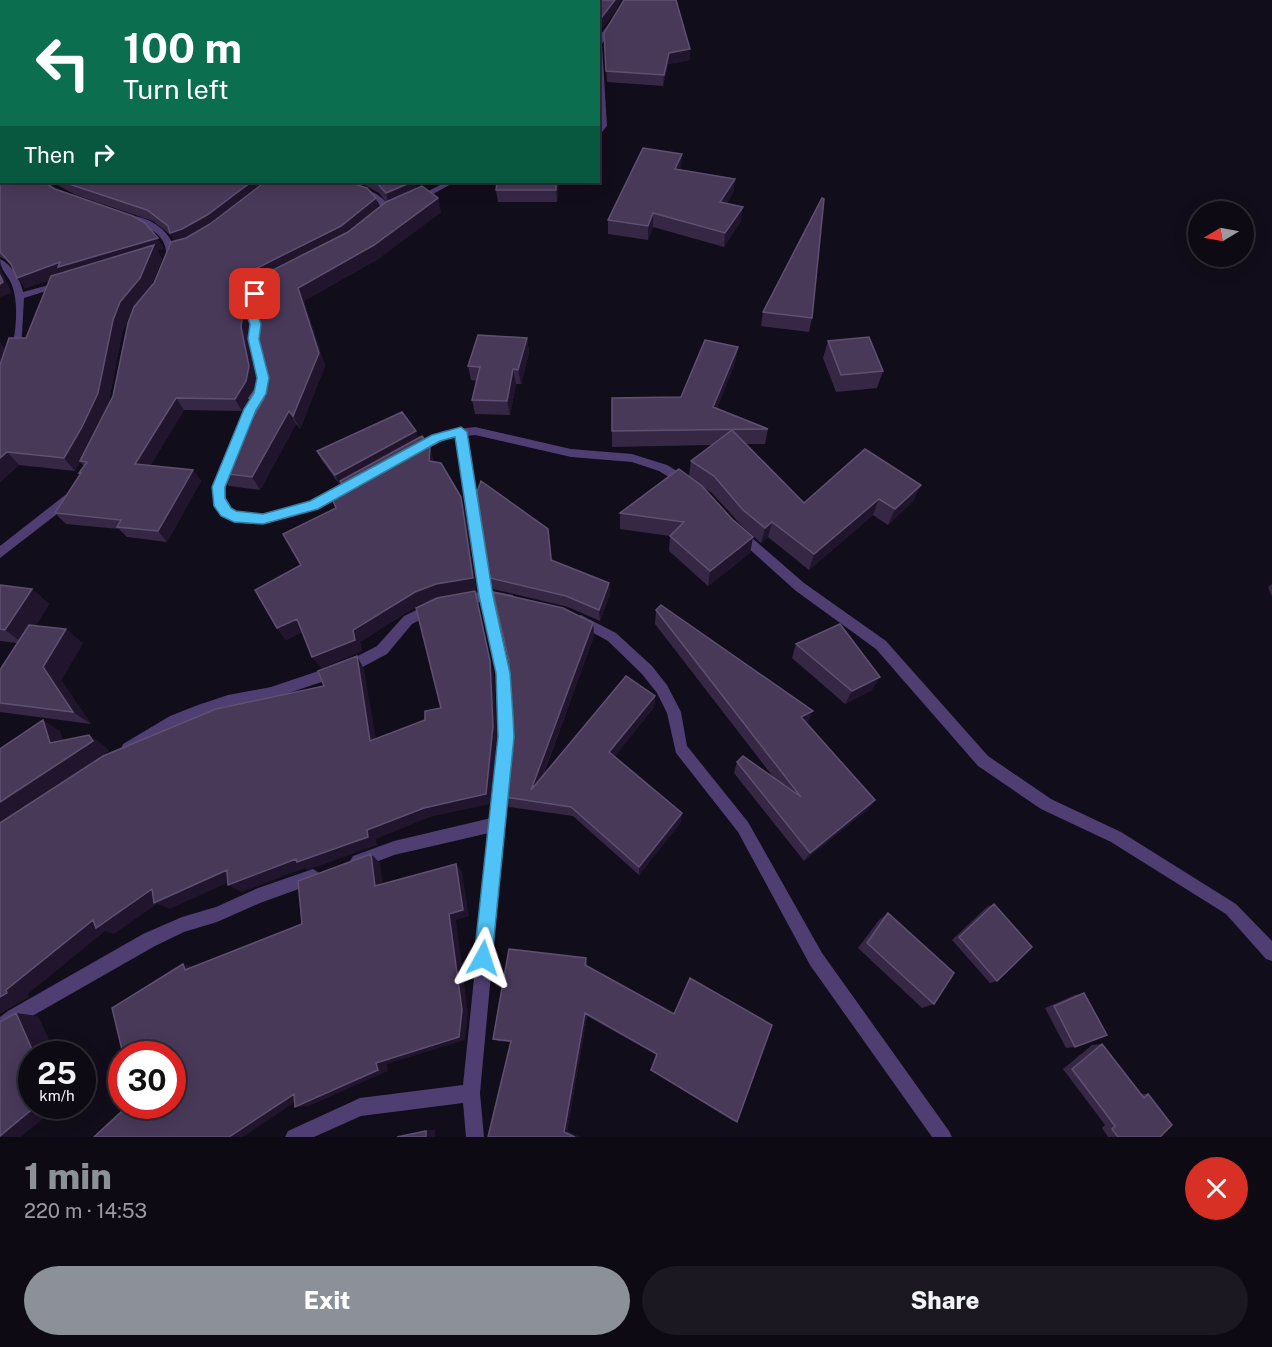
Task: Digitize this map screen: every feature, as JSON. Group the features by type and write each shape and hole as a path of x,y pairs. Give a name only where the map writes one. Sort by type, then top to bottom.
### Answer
{"street":[{"path":"600,34 617,20 626,0"},
{"path":"600,64 603,126 600,131"},
{"path":"337,183 353,186 371,194 381,201 386,212"},
{"path":"411,201 449,183"},
{"path":"370,225 386,212 398,207"},
{"path":"121,215 159,231 176,250"},
{"path":"156,257 176,250"},
{"path":"164,274 176,250"},
{"path":"0,262 20,287 19,341 13,358"},
{"path":"276,279 260,289 252,298 251,311 256,324 254,339 263,378 260,394 250,409 219,487 220,506 234,516 263,519 314,505 365,477"},
{"path":"21,296 66,283"},
{"path":"406,455 436,438 461,432 496,434 585,455 632,458 663,468 699,492"},
{"path":"461,432 486,596 503,673 506,737 471,1093 476,1137"},
{"path":"0,553 66,501 72,491"},
{"path":"727,521 800,586 881,645 982,761 1047,804 1116,837 1231,909 1272,953"},
{"path":"116,757 145,738 198,711 228,701 271,693 352,666 382,650 408,620 424,610 441,604 486,596 527,604"},
{"path":"567,615 585,621 612,637 647,670 662,689 674,712 681,748 743,827 816,958 849,1008 943,1137"},
{"path":"0,1028 14,1017 149,940 182,925 394,848 496,824"},
{"path":"294,1137 360,1107 471,1093"}],"building":[{"path":"600,0 615,0 600,19"},
{"path":"624,0 676,0 690,49 669,53 664,75 606,71 604,33"},
{"path":"643,148 682,154 675,169 735,179 720,202 743,207 725,233 653,213 648,226 608,220"},
{"path":"0,183 46,183 55,189 133,216 145,223 158,238 58,267 60,262 17,278 11,264 0,252"},
{"path":"67,183 250,183 207,215 170,233 168,226 147,210"},
{"path":"264,183 351,183 367,188 376,198 341,226 257,268 240,284 238,299 243,312 241,327 249,366 246,381 235,399 176,398 135,464 193,470 158,531 117,527 121,520 55,513 87,462 80,461 113,396 128,323 134,307 154,283 171,242 186,238 210,224"},
{"path":"377,183 410,183 386,193"},
{"path":"497,183 556,183 556,190 496,190"},
{"path":"422,186 438,198 374,245 298,288 319,353 293,416 289,411 252,477 220,473 264,399 249,398 260,382 263,365 255,325 257,311 252,297 253,286 265,274 348,232 386,202"},
{"path":"822,198 824,199 812,318 763,312"},
{"path":"154,245 140,278 120,302 113,320 98,393 64,458 7,452 0,458 0,365 9,338 26,338 51,276"},
{"path":"478,335 527,338 518,370 513,369 507,401 472,400 480,367 468,366"},
{"path":"869,337 883,371 841,375 828,341"},
{"path":"705,340 738,347 713,407 768,429 612,431 612,398 681,397"},
{"path":"402,412 416,431 335,475 317,451"},
{"path":"732,430 804,503 865,449 921,485 895,509 879,499 814,554 772,522 765,528 743,510 714,476 691,461"},
{"path":"422,436 430,447 429,461 441,463 461,497 473,578 436,584 415,592 353,630 355,640 312,657 297,619 277,628 255,590 301,565 283,534 336,508 331,496 346,490 340,481"},
{"path":"679,469 702,486 732,519 753,537 710,571 670,536 684,522 620,513"},
{"path":"481,481 548,529 551,560 609,583 599,610 566,596 490,578 477,492"},
{"path":"0,585 32,589 5,630 0,629"},
{"path":"475,591 490,661 493,726 486,794 424,808 367,830 368,837 297,862 296,859 228,885 227,870 154,903 152,889 96,928 93,920 0,997 0,823 103,756 216,709 324,686 318,671 357,656 370,741 425,720 425,711 441,708 416,608 437,598"},
{"path":"493,592 563,608 593,623 531,790 626,676 655,696 609,752 682,813 639,867 571,807 505,797 512,726 509,661"},
{"path":"661,605 813,711 801,717 875,800 810,853 737,762 743,756 801,797 656,610"},
{"path":"840,624 880,677 852,691 796,644"},
{"path":"29,625 66,629 43,667 73,712 0,703 0,670"},
{"path":"43,720 50,743 89,735 93,741 0,802 0,749"},
{"path":"371,854 375,886 456,864 463,910 449,914 462,1010 459,1037 376,1063 378,1070 295,1107 294,1094 229,1137 94,1137 113,1119 186,1119 186,1041 120,1041 112,1008 183,964 185,970 302,924 298,881"},
{"path":"994,904 1032,947 997,981 959,937"},
{"path":"888,913 954,973 934,1004 867,943"},
{"path":"509,949 586,958 585,965 674,1014 690,978 772,1025 737,1122 651,1070 657,1054 585,1013 564,1132 575,1137 488,1137 511,1041 493,1039"},
{"path":"1084,993 1107,1035 1075,1047 1054,1006"},
{"path":"16,1013 28,1041 18,1041 18,1119 20,1119 0,1136 0,1022"},
{"path":"1102,1044 1144,1098 1148,1094 1172,1125 1160,1137 1118,1137 1112,1129 1115,1126 1072,1069"},
{"path":"426,1131 426,1137 397,1137"}],"route":[{"path":"255,294 252,298 251,311 256,324 254,339 263,378 260,394 250,409 219,487 220,506 226,512 248,519 263,519 314,505 436,438 461,432 486,596 503,673 506,737 483,958"}]}
